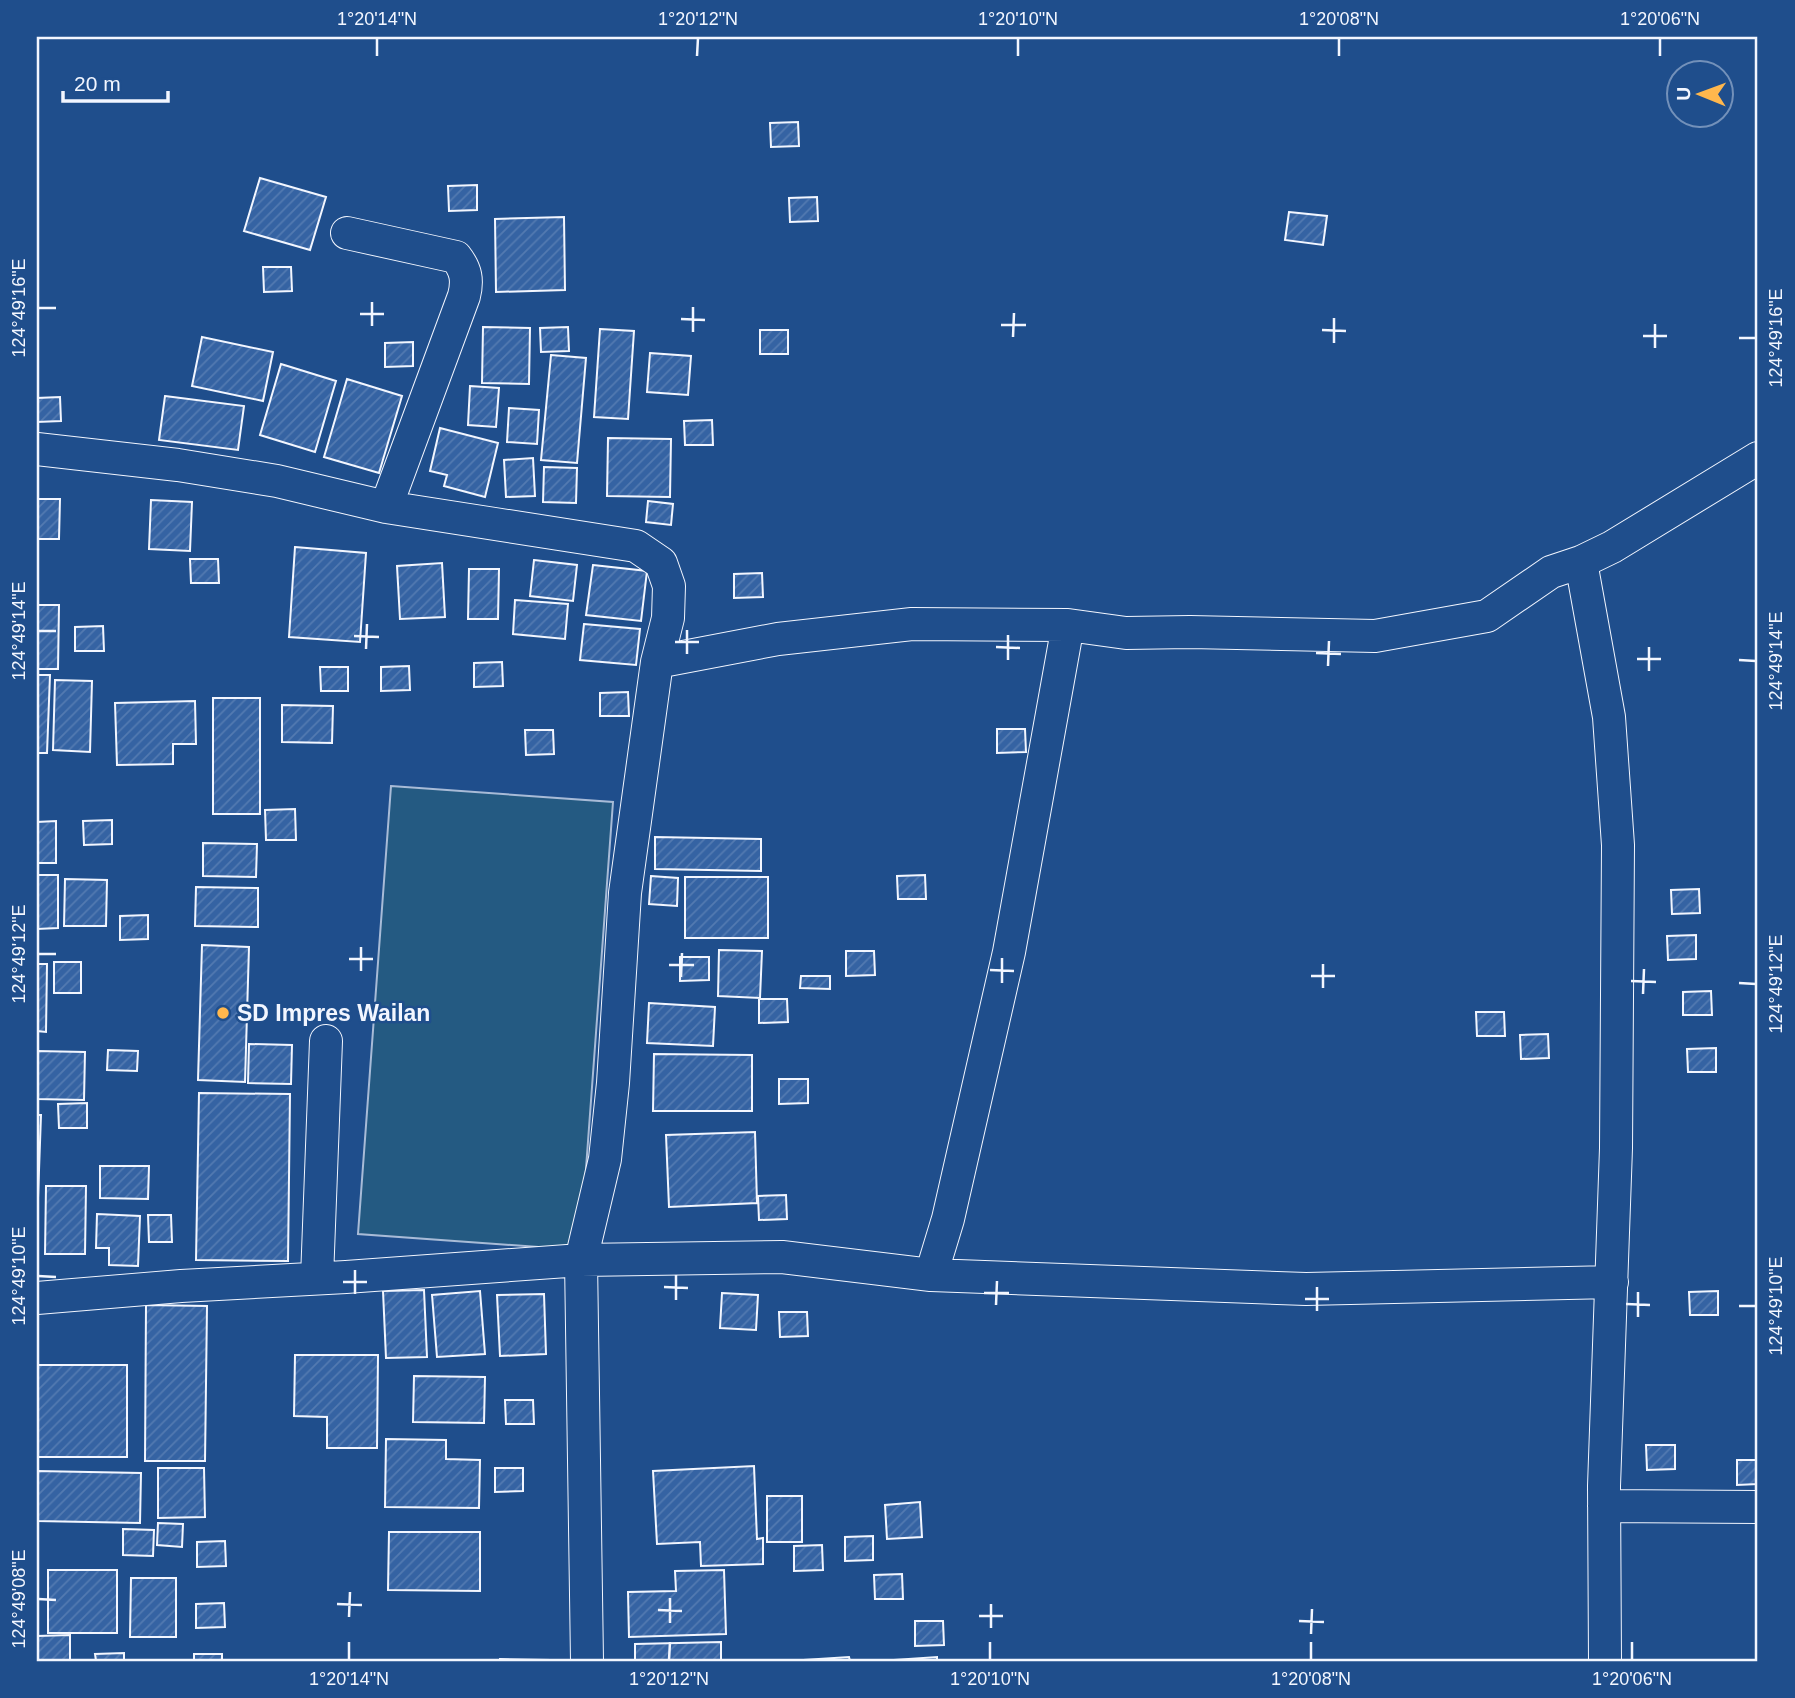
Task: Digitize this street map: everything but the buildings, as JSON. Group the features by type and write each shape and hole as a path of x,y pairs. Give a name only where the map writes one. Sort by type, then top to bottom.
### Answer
{"street":[{"path":"347,233 456,257 465,269 467,285 464,296 386,507"},
{"path":"37,449 178,465 265,479 386,507 636,546 661,563 669,586 668,618 657,662 625,893 613,1083 605,1159 581,1260 587,1661"},
{"path":"657,662 778,639 912,624 1068,625 1126,633 1375,636 1487,616 1551,572 1581,562 1612,547 1758,458"},
{"path":"1581,562 1609,717 1618,845 1616,1148 1604,1506 1605,1661"},
{"path":"930,1275 948,1219 1009,952 1068,625"},
{"path":"317,1278 326,1041"},
{"path":"37,1298 581,1260 782,1256 930,1275 1306,1289 1612,1282"},
{"path":"1604,1506 1758,1507"}],"shaded area":[{"path":"391,786 613,802 580,1250 358,1234"}],"place":[{"name":"SD Impres Wailan","path":"223,1013"}]}
